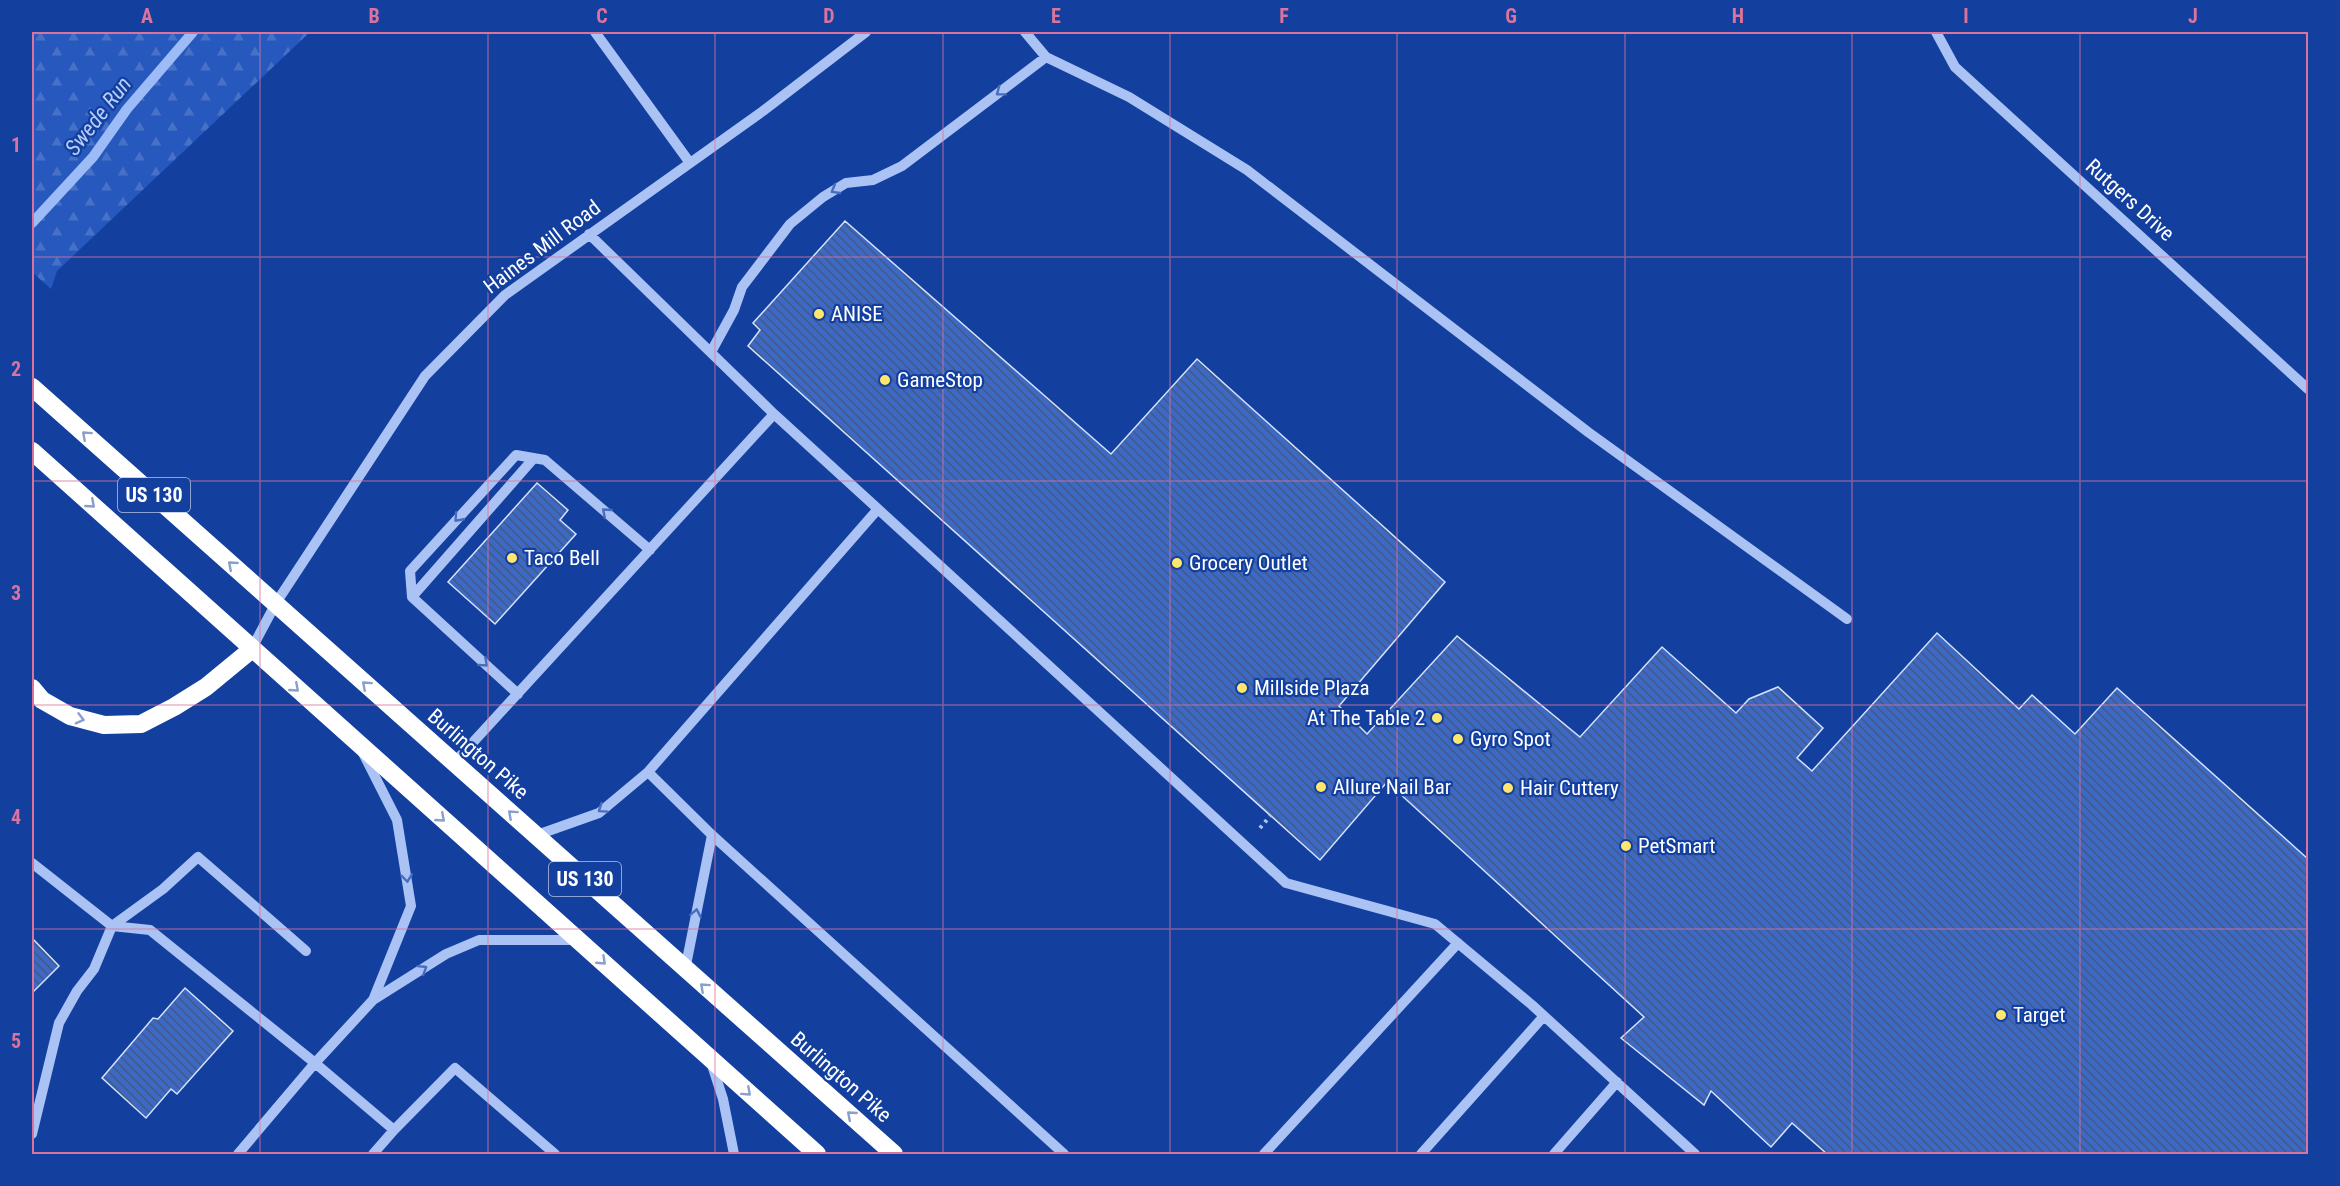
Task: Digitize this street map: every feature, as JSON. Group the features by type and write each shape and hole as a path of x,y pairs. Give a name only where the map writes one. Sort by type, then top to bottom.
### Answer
{"highway":[{"name":"Burlington Pike","path":"32,387 894,1155"},
{"name":"US 130","path":"32,452 817,1155"},
{"path":"32,688 42,700 70,716 104,725 141,724 206,687 251,650"}],"street":[{"path":"595,32 690,163"},
{"name":"Haines Mill Road","path":"251,650 276,603 425,376 505,295 764,111 867,32"},
{"path":"1025,32 1046,57 1129,97 1247,170 1588,432 1847,619"},
{"name":"Rutgers Drive","path":"1936,32 1955,67 2308,389"},
{"path":"711,352 734,310 742,287 790,224 823,197 846,183 873,180 902,166 1046,57"},
{"path":"589,234 774,414 1286,883 1435,924 1544,1016 1695,1155"},
{"path":"454,763 774,414"},
{"path":"518,694 412,597 411,571 516,455 545,460 650,550"},
{"path":"412,597 534,458"},
{"path":"537,835 599,813 648,772 878,509"},
{"path":"359,745 397,820 411,906 373,1000"},
{"path":"648,772 712,835 1064,1155"},
{"path":"685,970 712,835"},
{"path":"32,1134 59,1023 77,991 94,969 112,926 163,890 198,857 306,951"},
{"path":"32,863 112,926 150,930 394,1130"},
{"path":"238,1155 315,1063 373,1000 446,954 479,940 579,940"},
{"path":"1264,1155 1458,943"},
{"path":"1421,1155 1544,1016"},
{"path":"710,1059 723,1099 734,1155"},
{"path":"374,1155 394,1130 455,1068 555,1155"},
{"path":"1554,1155 1617,1082"}],"green space":[{"path":"32,32 310,32 57,271 51,289 32,272"}],"building":[{"name":"Millside Plaza","path":"845,221 1111,454 1197,359 1445,582 1339,706 1367,734 1457,636 1580,737 1662,647 1736,713 1749,699 1778,687 1823,728 1797,758 1812,771 1937,633 2019,709 2032,695 2075,734 2117,688 2308,859 2308,1154 1827,1154 1792,1123 1771,1147 1711,1091 1704,1105 1621,1038 1644,1017 1387,782 1320,860 748,346 760,330 753,323"},
{"name":"Taco Bell","path":"537,483 568,510 560,520 576,534 495,624 448,582"},
{"path":"32,938 59,966 32,993"},
{"path":"185,988 233,1031 177,1094 171,1089 146,1118 102,1078 153,1018 158,1019"}],"waterway":[{"name":"Swede Run","path":"32,223 93,157 127,109 193,32"}],"place":[{"name":"ANISE","path":"819,314"},
{"name":"GameStop","path":"885,380"},
{"name":"Taco Bell","path":"512,558"},
{"name":"Grocery Outlet","path":"1177,563"},
{"name":"Millside Plaza","path":"1242,688"},
{"name":"At The Table 2","path":"1437,718"},
{"name":"Gyro Spot","path":"1458,739"},
{"name":"Allure Nail Bar","path":"1321,787"},
{"name":"Hair Cuttery","path":"1508,788"},
{"name":"PetSmart","path":"1626,846"},
{"name":"Target","path":"2001,1015"}]}
